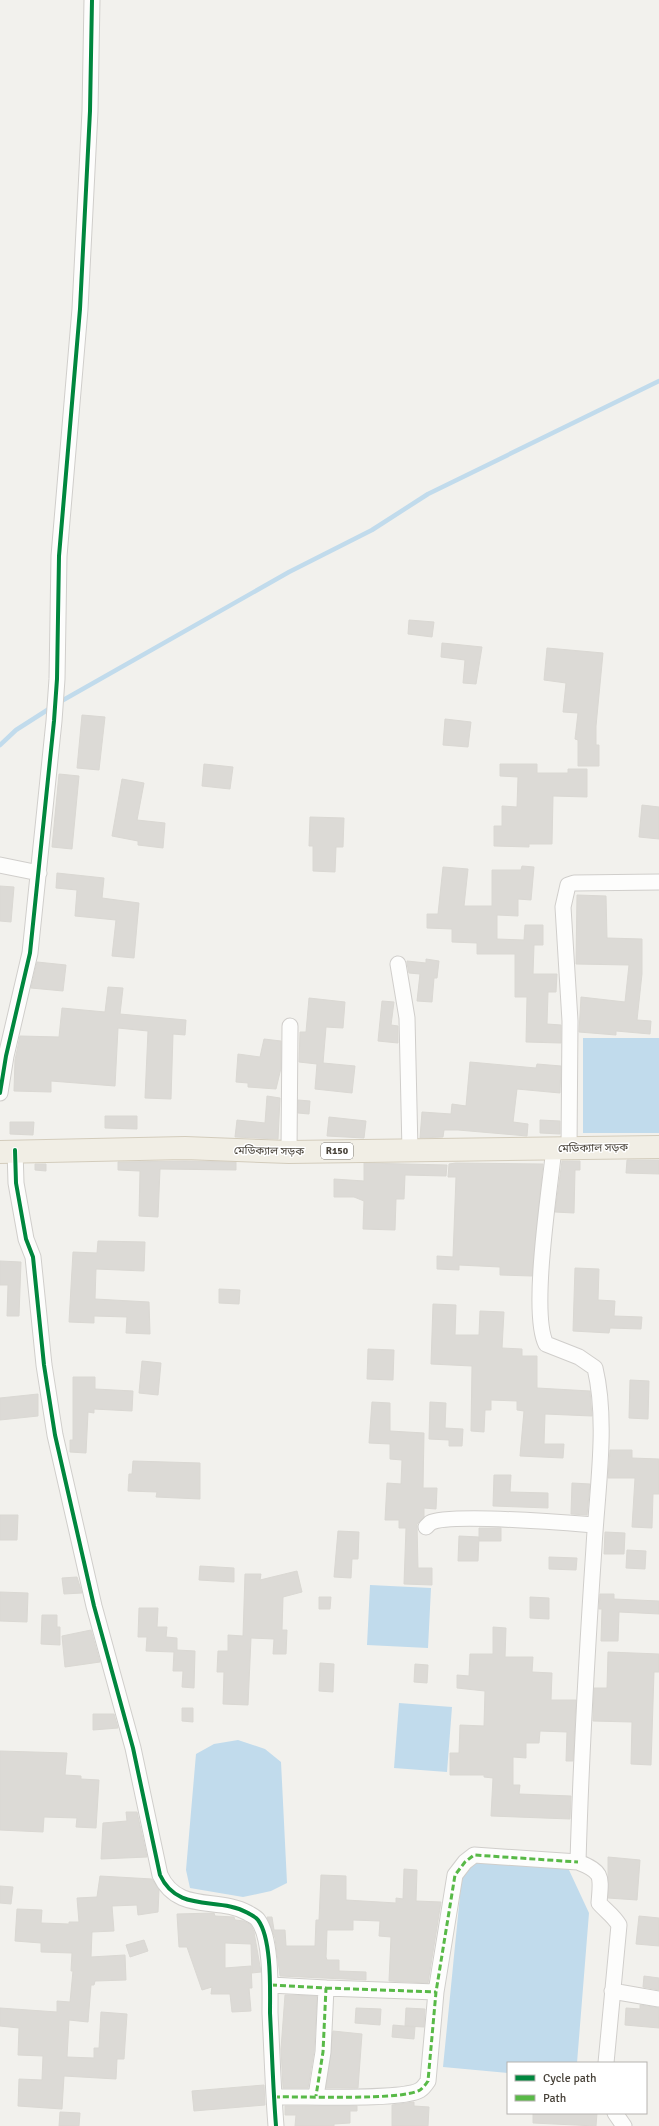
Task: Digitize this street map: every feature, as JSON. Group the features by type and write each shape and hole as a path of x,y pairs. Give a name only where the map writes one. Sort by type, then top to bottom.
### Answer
{"main road":[{"name":"মেডিক্যাল সড়ক","path":"4,1149 185,1148 289,1152 659,1147"}],"street":[{"path":"0,1093 6,1056 30,953 54,721 57,679 59,556 80,309 90,111 92,0"},
{"path":"0,865 39,873"},
{"path":"578,1862 582,1738 600,1453 600,1396 595,1368 579,1357 546,1344 542,1336 540,1325 542,1265 562,1148 570,1021 563,907 568,885 574,883 659,882"},
{"path":"398,964 407,1018 410,1150"},
{"path":"289,1152 290,1026"},
{"path":"4,1149 16,1183 26,1239 33,1257 44,1365 55,1436 94,1606 133,1748 160,1876 164,1884 179,1898 242,1910 258,1919 265,1938 271,1985 276,2126"},
{"path":"426,1527 431,1522 460,1519 510,1520 595,1525"},
{"path":"274,2096 408,2094 420,2090 428,2081 436,1992 452,1889 455,1875 465,1862 474,1855 578,1862 594,1868 600,1880 599,1903 606,1912 615,1917 619,1926 606,2062"},
{"path":"271,1985 436,1992"},
{"path":"316,2096 323,2052 326,1988"},
{"path":"612,1991 659,1999"},
{"path":"616,2114 624,2126"}],"water":[{"path":"583,1038 659,1038 659,1133 583,1133"},
{"path":"370,1585 431,1588 428,1648 367,1645"},
{"path":"399,1703 452,1707 447,1772 394,1768"},
{"path":"238,1740 265,1749 281,1762 287,1883 271,1891 243,1897 190,1888 186,1870 196,1754 214,1744"},
{"path":"464,1855 562,1855 589,1913 577,2062 507,2062 507,2073 443,2067"}],"building":[{"path":"409,620 434,622 432,637 408,634"},
{"path":"442,643 482,647 476,684 463,683 465,660 441,657"},
{"path":"547,648 603,653 596,726 596,745 599,745 599,766 578,766 578,740 575,739 578,713 563,712 566,683 544,680"},
{"path":"82,715 105,717 99,770 77,768"},
{"path":"445,719 471,722 468,747 443,745"},
{"path":"204,764 233,767 230,789 202,786"},
{"path":"500,764 537,764 537,773 568,773 568,769 587,769 587,797 553,796 552,844 529,844 529,847 494,846 494,826 502,826 502,806 517,807 518,777 500,776"},
{"path":"59,774 79,776 72,849 52,847"},
{"path":"122,779 144,783 137,820 165,823 163,848 138,845 138,841 112,836"},
{"path":"642,805 659,807 659,839 639,837"},
{"path":"310,817 344,818 343,847 336,847 335,872 313,871 313,846 309,846"},
{"path":"522,866 534,867 531,900 518,899 518,916 497,915 497,939 524,940 525,925 543,925 543,945 534,945 533,974 557,974 556,992 548,992 547,1024 561,1025 561,1043 526,1042 527,997 515,997 515,954 477,954 477,943 452,942 452,929 427,928 427,914 438,914 443,867 468,869 464,906 492,906 492,870 521,870"},
{"path":"57,873 104,878 102,898 139,903 134,958 112,956 116,920 75,916 77,890 56,888"},
{"path":"0,886 14,887 11,922 0,921"},
{"path":"577,895 606,896 607,938 642,939 642,974 637,1020 651,1021 650,1034 616,1031 616,1035 579,1032 581,997 625,1002 629,965 576,964"},
{"path":"426,959 439,961 437,978 434,978 432,1002 417,1001 420,974 409,973 407,963 407,961 426,963"},
{"path":"37,962 66,965 63,991 31,988"},
{"path":"108,987 123,988 120,1014 186,1020 185,1035 173,1034 171,1099 145,1098 148,1031 118,1028 115,1086 51,1081 51,1092 14,1091 15,1060 20,1036 59,1037 62,1008 105,1012"},
{"path":"309,998 345,1002 343,1028 326,1027 323,1063 355,1066 352,1093 315,1089 317,1064 299,1062 300,1032 306,1032"},
{"path":"382,1001 394,1002 391,1025 398,1026 398,1043 378,1041"},
{"path":"264,1039 281,1041 281,1068 276,1089 248,1087 248,1083 236,1082 238,1054 260,1057"},
{"path":"470,1062 536,1068 537,1064 561,1066 560,1093 517,1089 513,1122 528,1124 527,1136 444,1130 443,1137 420,1138 422,1112 451,1114 452,1104 466,1106"},
{"path":"267,1096 280,1098 278,1139 235,1137 237,1120 265,1123"},
{"path":"298,1100 310,1101 309,1114 298,1113"},
{"path":"105,1116 137,1116 137,1129 105,1128"},
{"path":"329,1117 366,1121 364,1138 327,1136"},
{"path":"540,1120 560,1121 560,1134 540,1133"},
{"path":"10,1122 34,1122 33,1135 10,1134"},
{"path":"627,1160 659,1160 659,1174 626,1173"},
{"path":"562,1161 580,1161 580,1170 575,1170 574,1213 555,1212"},
{"path":"118,1162 236,1162 236,1170 160,1169 158,1217 139,1216 140,1171 118,1170"},
{"path":"364,1163 447,1165 446,1176 405,1175 404,1199 396,1199 395,1230 363,1229 364,1201 354,1197 334,1197 334,1179 364,1181"},
{"path":"35,1164 46,1164 46,1171 35,1170"},
{"path":"449,1164 543,1164 532,1276 500,1275 500,1267 459,1265 459,1270 437,1269 437,1256 453,1257 456,1177 448,1177"},
{"path":"98,1241 145,1242 144,1271 96,1269 95,1299 149,1302 150,1334 126,1333 127,1317 94,1316 94,1323 69,1322 73,1252 97,1253"},
{"path":"0,1261 21,1262 19,1316 7,1316 8,1285 0,1285"},
{"path":"575,1268 599,1269 598,1300 615,1301 614,1316 642,1317 641,1329 610,1328 609,1333 573,1331"},
{"path":"219,1289 240,1290 239,1304 219,1303"},
{"path":"433,1304 456,1305 455,1335 479,1335 480,1311 504,1312 502,1348 522,1349 522,1356 537,1356 537,1388 590,1391 592,1416 545,1414 544,1444 564,1444 563,1458 520,1456 524,1411 517,1410 517,1401 491,1400 491,1410 485,1410 484,1432 471,1431 472,1366 431,1364"},
{"path":"368,1349 394,1350 393,1380 367,1379"},
{"path":"142,1361 161,1363 158,1395 139,1393"},
{"path":"73,1377 95,1377 95,1389 133,1391 132,1411 94,1409 94,1413 88,1412 86,1453 70,1452 70,1440 73,1440"},
{"path":"630,1380 649,1381 648,1419 629,1418"},
{"path":"38,1394 38,1416 0,1420 0,1398"},
{"path":"372,1402 390,1403 390,1431 424,1433 423,1488 437,1488 436,1509 424,1508 424,1517 417,1524 418,1568 432,1568 432,1585 404,1584 406,1528 399,1528 399,1520 385,1520 387,1483 401,1484 402,1460 390,1459 390,1444 369,1443"},
{"path":"430,1402 446,1403 445,1428 463,1429 462,1446 449,1446 449,1440 429,1439"},
{"path":"610,1450 632,1450 632,1458 659,1459 659,1494 653,1494 652,1528 632,1527 635,1478 608,1478"},
{"path":"133,1461 200,1463 200,1499 156,1497 157,1492 128,1491 129,1474 132,1474"},
{"path":"494,1475 511,1475 510,1492 548,1493 548,1508 493,1506"},
{"path":"572,1483 590,1484 587,1515 571,1514"},
{"path":"0,1515 18,1515 17,1540 0,1540"},
{"path":"479,1528 501,1528 501,1541 479,1541"},
{"path":"338,1531 359,1532 358,1559 352,1559 351,1578 334,1577"},
{"path":"605,1532 625,1533 624,1554 604,1554"},
{"path":"459,1536 479,1537 478,1561 458,1561"},
{"path":"627,1550 646,1551 645,1569 626,1568"},
{"path":"549,1557 577,1558 576,1570 549,1569"},
{"path":"200,1566 234,1568 234,1582 199,1580"},
{"path":"297,1571 302,1592 283,1597 282,1630 287,1630 286,1654 273,1654 274,1639 251,1638 248,1705 223,1704 224,1672 217,1672 218,1651 228,1651 228,1635 243,1636 245,1574 261,1574 260,1580"},
{"path":"77,1577 82,1593 64,1594 62,1578"},
{"path":"0,1592 28,1593 27,1622 0,1621"},
{"path":"600,1594 614,1594 614,1599 659,1601 659,1614 619,1612 618,1641 601,1641 602,1609 599,1609"},
{"path":"319,1597 331,1597 330,1609 319,1609"},
{"path":"530,1597 549,1598 549,1619 530,1618"},
{"path":"139,1608 158,1608 157,1627 167,1627 166,1637 177,1638 177,1650 195,1651 194,1688 182,1687 183,1671 173,1671 174,1652 146,1651 147,1637 138,1637"},
{"path":"42,1615 57,1615 57,1627 60,1627 60,1645 41,1644"},
{"path":"493,1627 506,1628 505,1657 533,1657 532,1672 552,1673 551,1700 576,1700 573,1761 566,1761 567,1732 540,1731 539,1743 526,1743 526,1758 513,1757 513,1785 520,1785 519,1794 571,1796 570,1819 491,1816 493,1778 484,1777 484,1775 450,1775 450,1753 459,1753 460,1725 484,1726 485,1691 457,1688 457,1675 469,1676 470,1654 493,1654"},
{"path":"91,1630 100,1662 65,1667 62,1636"},
{"path":"608,1652 659,1654 659,1672 654,1672 651,1765 631,1764 632,1722 593,1721 594,1688 607,1688"},
{"path":"320,1663 334,1664 333,1692 319,1691"},
{"path":"415,1664 428,1665 427,1683 414,1682"},
{"path":"182,1708 193,1708 193,1722 182,1721"},
{"path":"93,1714 114,1714 118,1728 93,1730"},
{"path":"0,1751 67,1753 65,1775 81,1776 81,1779 99,1780 96,1828 76,1827 77,1818 44,1817 43,1832 0,1830"},
{"path":"126,1812 137,1812 147,1857 101,1859 103,1823 127,1821"},
{"path":"608,1857 640,1860 637,1900 608,1898"},
{"path":"404,1869 417,1870 416,1901 441,1902 428,1983 389,1981 391,1937 379,1936 380,1921 353,1920 353,1930 327,1930 327,1960 339,1960 339,1971 366,1972 366,1980 280,1976 275,1938 267,1917 272,1917 274,1930 285,1930 286,1946 315,1946 316,1920 319,1920 321,1875 346,1876 346,1900 396,1903 396,1898 403,1899"},
{"path":"100,1876 152,1879 159,1890 158,1912 138,1915 137,1905 112,1906 114,1931 92,1932 91,1957 125,1955 126,1980 95,1981 94,1985 91,1985 88,2022 69,2020 67,2057 94,2058 94,2048 99,2048 101,2012 127,2014 124,2059 117,2059 116,2079 64,2076 62,2109 18,2106 19,2079 42,2080 43,2056 18,2055 19,2028 0,2026 0,2008 57,2012 57,2001 70,2002 73,1971 71,1971 72,1953 41,1952 41,1943 15,1941 17,1909 42,1910 41,1923 69,1924 69,1922 79,1922 77,1898 97,1897"},
{"path":"0,1886 13,1887 11,1904 0,1903"},
{"path":"214,1913 215,1916 234,1917 235,1920 244,1921 251,1925 254,1932 261,1972 252,1973 251,1944 225,1943 225,1968 251,1966 252,1988 249,1988 251,2011 232,2012 230,1994 211,1994 212,1987 202,1990 187,1947 179,1947 177,1914"},
{"path":"639,1916 659,1918 659,1946 636,1944"},
{"path":"144,1940 148,1951 130,1957 126,1945"},
{"path":"644,1976 659,1978 659,1990 643,1987"},
{"path":"285,1995 317,1996 314,2051 308,2088 283,2088 281,2049"},
{"path":"640,2005 659,2008 659,2028 625,2025 626,2008 640,2009"},
{"path":"356,2008 381,2009 380,2025 355,2023"},
{"path":"406,2008 425,2009 424,2027 405,2026"},
{"path":"393,2025 415,2027 414,2039 392,2037"},
{"path":"333,2031 362,2034 358,2088 326,2088"},
{"path":"264,2085 265,2105 194,2111 192,2091"},
{"path":"414,2102 414,2106 429,2107 428,2126 392,2126 392,2105"},
{"path":"285,2106 357,2106 357,2111 350,2111 350,2123 334,2124 334,2126 295,2126 296,2115 285,2115"},
{"path":"60,2112 80,2113 79,2126 59,2126"},
{"path":"533,2114 597,2114 596,2126 533,2123"}],"waterway":[{"path":"58,703 289,572 372,530 428,494 659,381"},
{"path":"0,745 16,730 52,707"}],"marked path":[{"path":"274,2097 373,2097 393,2096 420,2090 428,2081 436,1992 455,1875 465,1862 474,1855 578,1862"},
{"path":"271,1985 326,1988 323,2052 316,2096"},
{"path":"326,1988 436,1992"}],"cycle path":[{"path":"0,1093 6,1056 30,953 54,721 57,679 59,556 80,309 90,111 92,0"},
{"path":"15,1150 16,1183 26,1239 33,1257 44,1365 55,1435 94,1606 133,1748 160,1875 168,1887 177,1895 188,1900 236,1908 256,1918 263,1929 268,1952 270,1978 270,2013 276,2126"}]}
